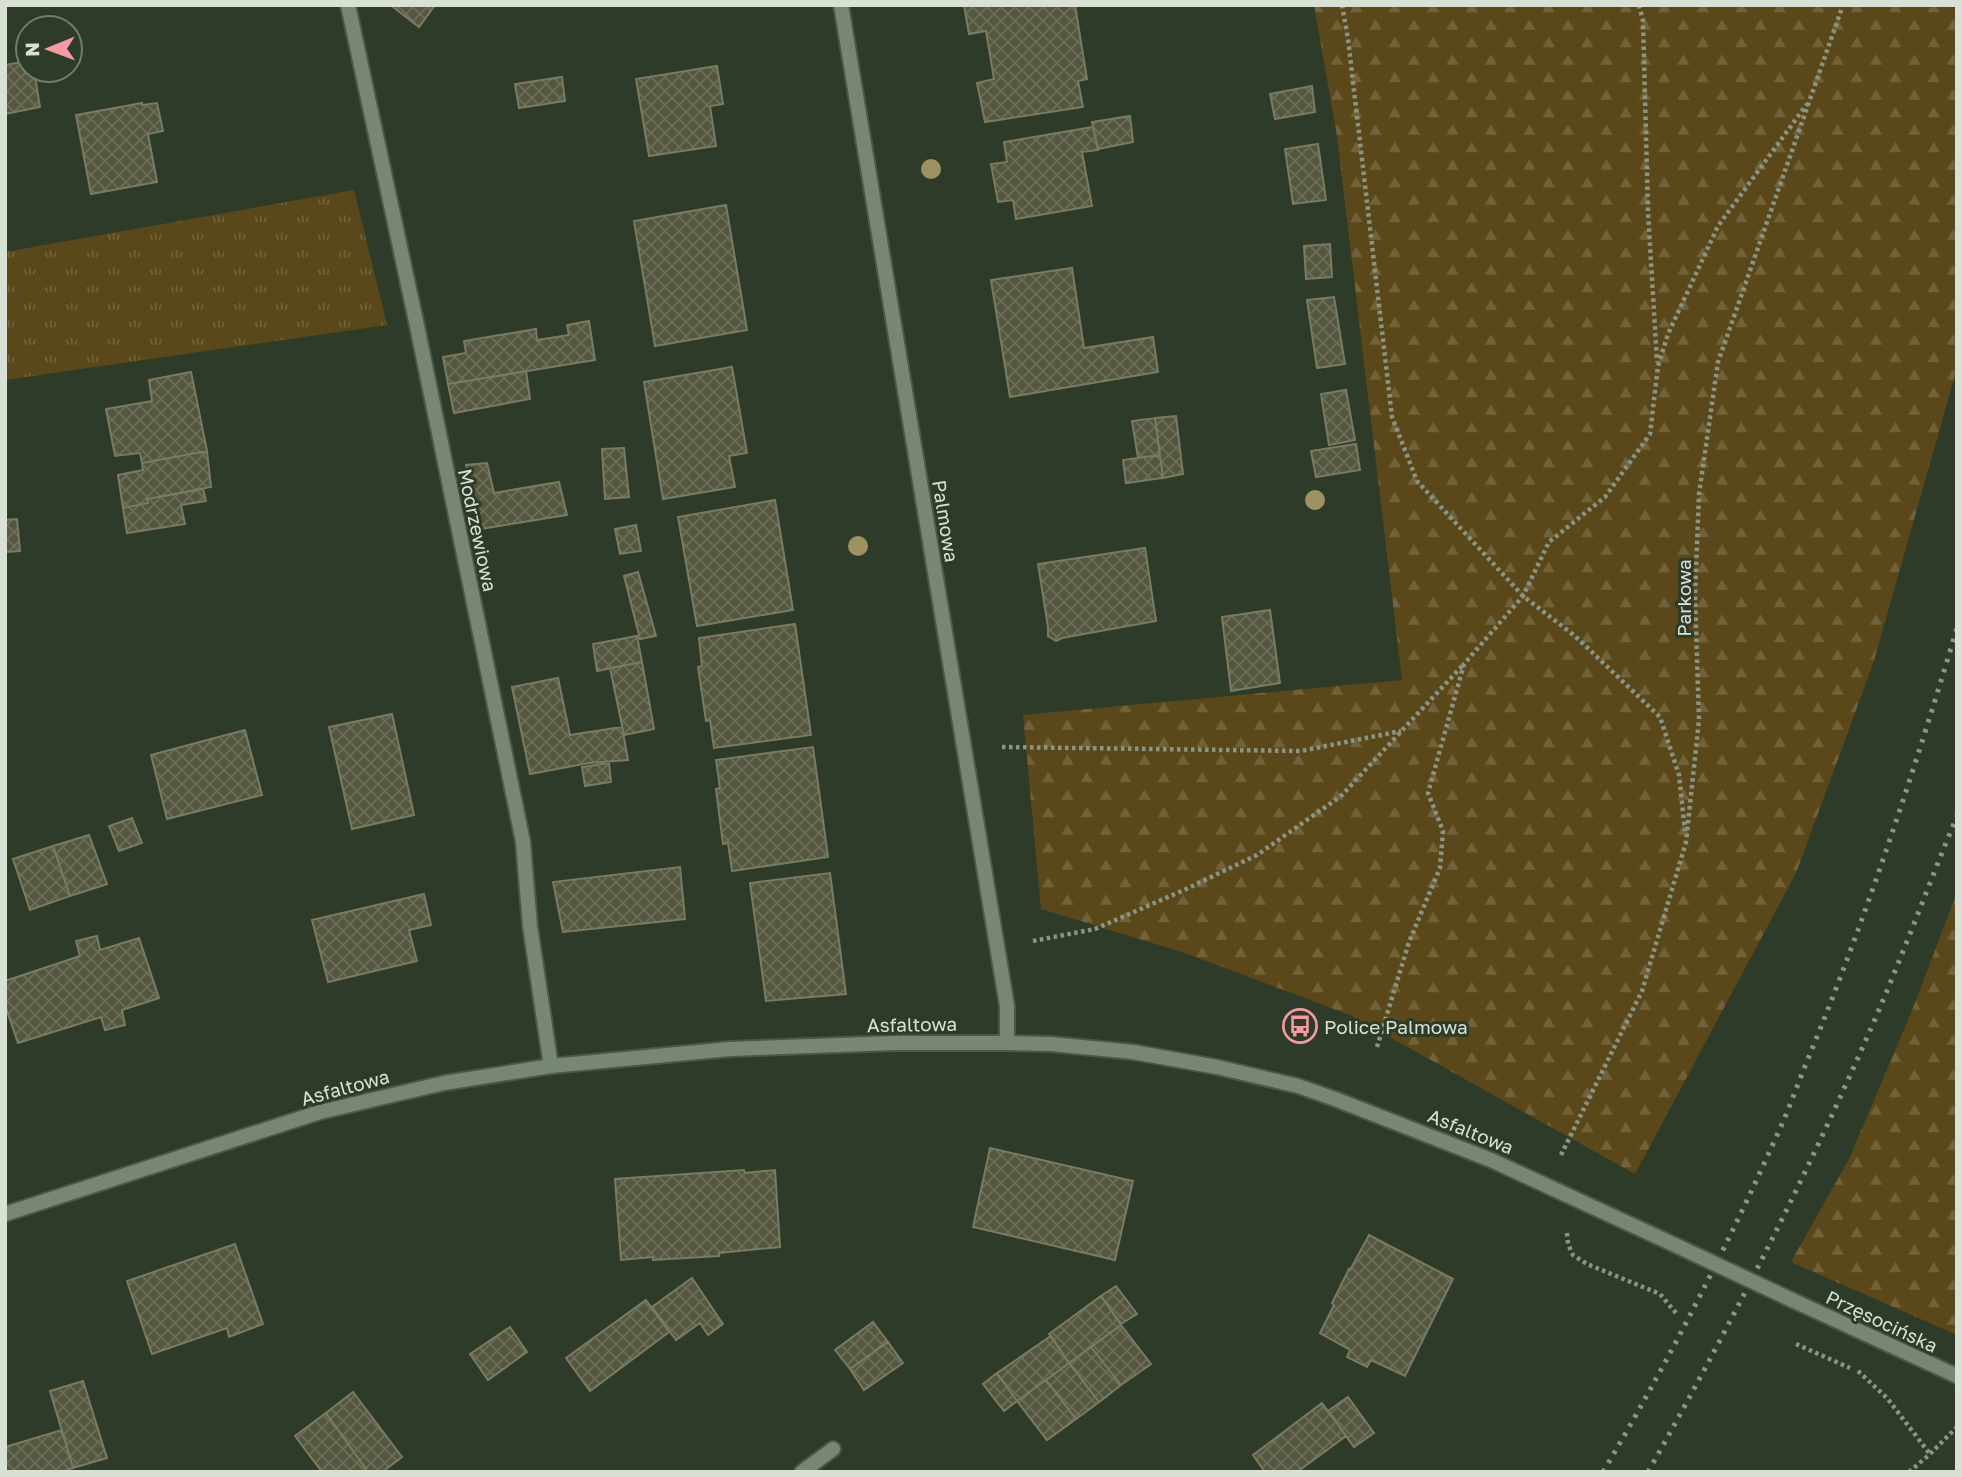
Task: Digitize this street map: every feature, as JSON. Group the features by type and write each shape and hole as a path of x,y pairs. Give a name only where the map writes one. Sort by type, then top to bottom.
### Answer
{"street":[{"name":"Modrzewiowa","path":"348,5 523,842 530,926 551,1066"},
{"name":"Palmowa","path":"841,5 998,946 1007,1006 1007,1043"},
{"name":"Asfaltowa","path":"5,1214 320,1112 444,1083 551,1066 730,1049 907,1043 1051,1044 1132,1052 1217,1067 1297,1086 1424,1133 1549,1185 1792,1300"},
{"name":"Przęsocińska","path":"1792,1300 1957,1377"},
{"path":"802,1472 832,1449"}],"path":[{"path":"1342,5 1392,417 1417,481 1523,596 1576,636 1660,717 1679,775 1686,842"},
{"path":"1033,941 1095,929 1184,890 1257,855 1340,796 1464,664 1523,596 1549,542 1605,497 1650,434 1658,366 1648,212 1643,21 1639,5"},
{"name":"Parkowa","path":"1549,1185 1567,1142 1642,991 1686,842 1699,720 1695,596 1699,494 1718,362 1843,5"},
{"path":"1658,366 1668,334 1718,226 1811,98"},
{"path":"1377,1047 1409,942 1440,868 1443,831 1428,793 1464,664"},
{"path":"1002,747 1301,751 1402,730"},
{"path":"1567,1233 1567,1244 1573,1255 1587,1264 1660,1294 1676,1313"},
{"path":"1796,1344 1861,1373 1887,1398 1930,1454"},
{"path":"1909,1472 1957,1427"}],"green space":[{"path":"1314,5 1957,5 1957,368 1873,664 1796,873 1635,1174 1352,1016 1185,953 1041,909 1023,715 1402,680 1337,136"},
{"path":"354,190 387,325 5,380 5,252"},
{"path":"1957,893 1957,1335 1791,1262 1849,1159 1911,1013"}],"building":[{"path":"435,5 419,27 393,7"},
{"path":"964,5 1075,5 1087,79 1078,81 1083,107 985,122 977,83 994,79 986,31 969,34"},
{"path":"14,63 14,84 36,84 40,107 5,114 5,65"},
{"path":"717,66 723,104 710,106 716,146 649,156 636,79"},
{"path":"562,77 565,101 519,108 515,84"},
{"path":"1312,86 1315,112 1275,119 1270,94"},
{"path":"142,103 157,103 163,131 148,134 157,182 91,194 76,115"},
{"path":"1130,116 1133,142 1098,149 1092,122"},
{"path":"1093,127 1098,150 1082,152 1092,206 1016,219 1013,200 998,202 991,164 1007,162 1004,142"},
{"path":"1318,144 1326,200 1293,204 1285,149"},
{"path":"726,205 747,330 655,346 634,221"},
{"path":"1330,244 1332,277 1306,279 1304,246"},
{"path":"1072,268 1084,348 1153,337 1158,372 1010,397 991,280"},
{"path":"1334,297 1345,364 1317,368 1307,300"},
{"path":"589,321 595,360 448,384 443,357 466,353 464,341 536,329 537,340 569,335 567,325"},
{"path":"732,367 747,453 729,456 735,487 663,499 644,382"},
{"path":"526,371 530,399 454,413 448,384"},
{"path":"191,372 207,451 142,463 140,453 115,456 106,409 152,401 149,380"},
{"path":"1346,390 1355,440 1329,445 1321,394"},
{"path":"1176,416 1183,474 1163,478 1155,418"},
{"path":"1155,418 1160,455 1138,458 1132,421"},
{"path":"1356,444 1360,470 1316,477 1311,451"},
{"path":"624,448 629,497 605,499 602,449"},
{"path":"207,451 211,487 147,499 148,503 123,508 118,475 143,470 142,463"},
{"path":"1160,455 1163,478 1126,483 1123,460"},
{"path":"487,463 494,493 559,482 567,515 480,529 466,465"},
{"path":"203,489 206,501 181,505 185,524 127,533 123,508 148,503 147,499"},
{"path":"775,500 793,610 697,626 678,517"},
{"path":"17,519 20,551 5,552 5,520"},
{"path":"636,525 641,551 620,554 615,529"},
{"path":"1145,548 1156,621 1056,641 1048,636 1038,564"},
{"path":"638,572 656,636 640,639 624,576"},
{"path":"1270,610 1280,683 1231,691 1222,617"},
{"path":"795,624 811,735 714,748 710,720 706,721 698,667 702,666 699,638"},
{"path":"637,636 642,662 597,671 593,644"},
{"path":"642,662 654,729 624,735 610,668"},
{"path":"558,678 570,735 622,727 628,760 589,763 530,774 512,687"},
{"path":"392,714 414,815 352,829 329,727"},
{"path":"245,730 262,795 167,819 151,755"},
{"path":"813,747 828,857 732,871 728,843 723,844 716,789 720,788 716,760"},
{"path":"609,763 611,782 585,786 582,767"},
{"path":"132,818 142,843 119,851 109,826"},
{"path":"89,835 107,884 70,896 53,846"},
{"path":"53,846 70,896 30,910 13,859"},
{"path":"680,867 685,919 563,932 553,882"},
{"path":"830,873 846,994 766,1001 750,883"},
{"path":"424,894 431,925 409,930 417,961 328,982 312,920"},
{"path":"97,936 100,950 139,938 159,998 122,1010 125,1025 105,1030 101,1017 18,1043 5,1005 5,981 80,956 76,941"},
{"path":"990,1148 1133,1181 1115,1260 973,1227"},
{"path":"744,1170 745,1173 775,1170 780,1247 719,1253 719,1256 621,1260 615,1179"},
{"path":"1369,1235 1453,1279 1405,1376 1371,1360 1367,1367 1347,1357 1350,1350 1320,1333 1349,1269"},
{"path":"235,1244 263,1324 229,1337 227,1328 152,1354 127,1281"},
{"path":"692,1278 723,1324 708,1335 700,1323 676,1340 652,1307"},
{"path":"1116,1286 1137,1314 1121,1324 1101,1296"},
{"path":"1101,1296 1121,1325 1069,1363 1049,1334"},
{"path":"646,1300 669,1332 590,1391 566,1358"},
{"path":"873,1322 888,1342 850,1369 835,1350"},
{"path":"1121,1325 1151,1364 1121,1385 1091,1347"},
{"path":"510,1327 527,1352 488,1380 470,1354"},
{"path":"1051,1336 1069,1363 1017,1401 997,1373"},
{"path":"888,1342 903,1363 864,1390 850,1369"},
{"path":"1091,1347 1121,1385 1099,1402 1069,1363"},
{"path":"1069,1363 1099,1402 1076,1419 1046,1380"},
{"path":"997,1373 1017,1401 1004,1411 983,1384"},
{"path":"1046,1380 1076,1419 1047,1440 1017,1401"},
{"path":"83,1381 107,1458 73,1468 50,1391"},
{"path":"353,1392 402,1457 382,1472 368,1472 326,1413"},
{"path":"1348,1397 1374,1433 1354,1447 1328,1411"},
{"path":"1322,1403 1346,1436 1297,1472 1265,1472 1253,1455"},
{"path":"326,1413 368,1472 322,1472 295,1436"},
{"path":"62,1430 73,1468 62,1472 5,1472 5,1447"}],"railway":[{"path":"1603,1472 1695,1305 1787,1113 1870,896 1907,789 1957,628"},
{"path":"1648,1472 1734,1313 1815,1152 1877,1014 1957,816"}],"place":[{"name":"Police Palmowa","path":"1300,1026"}]}
